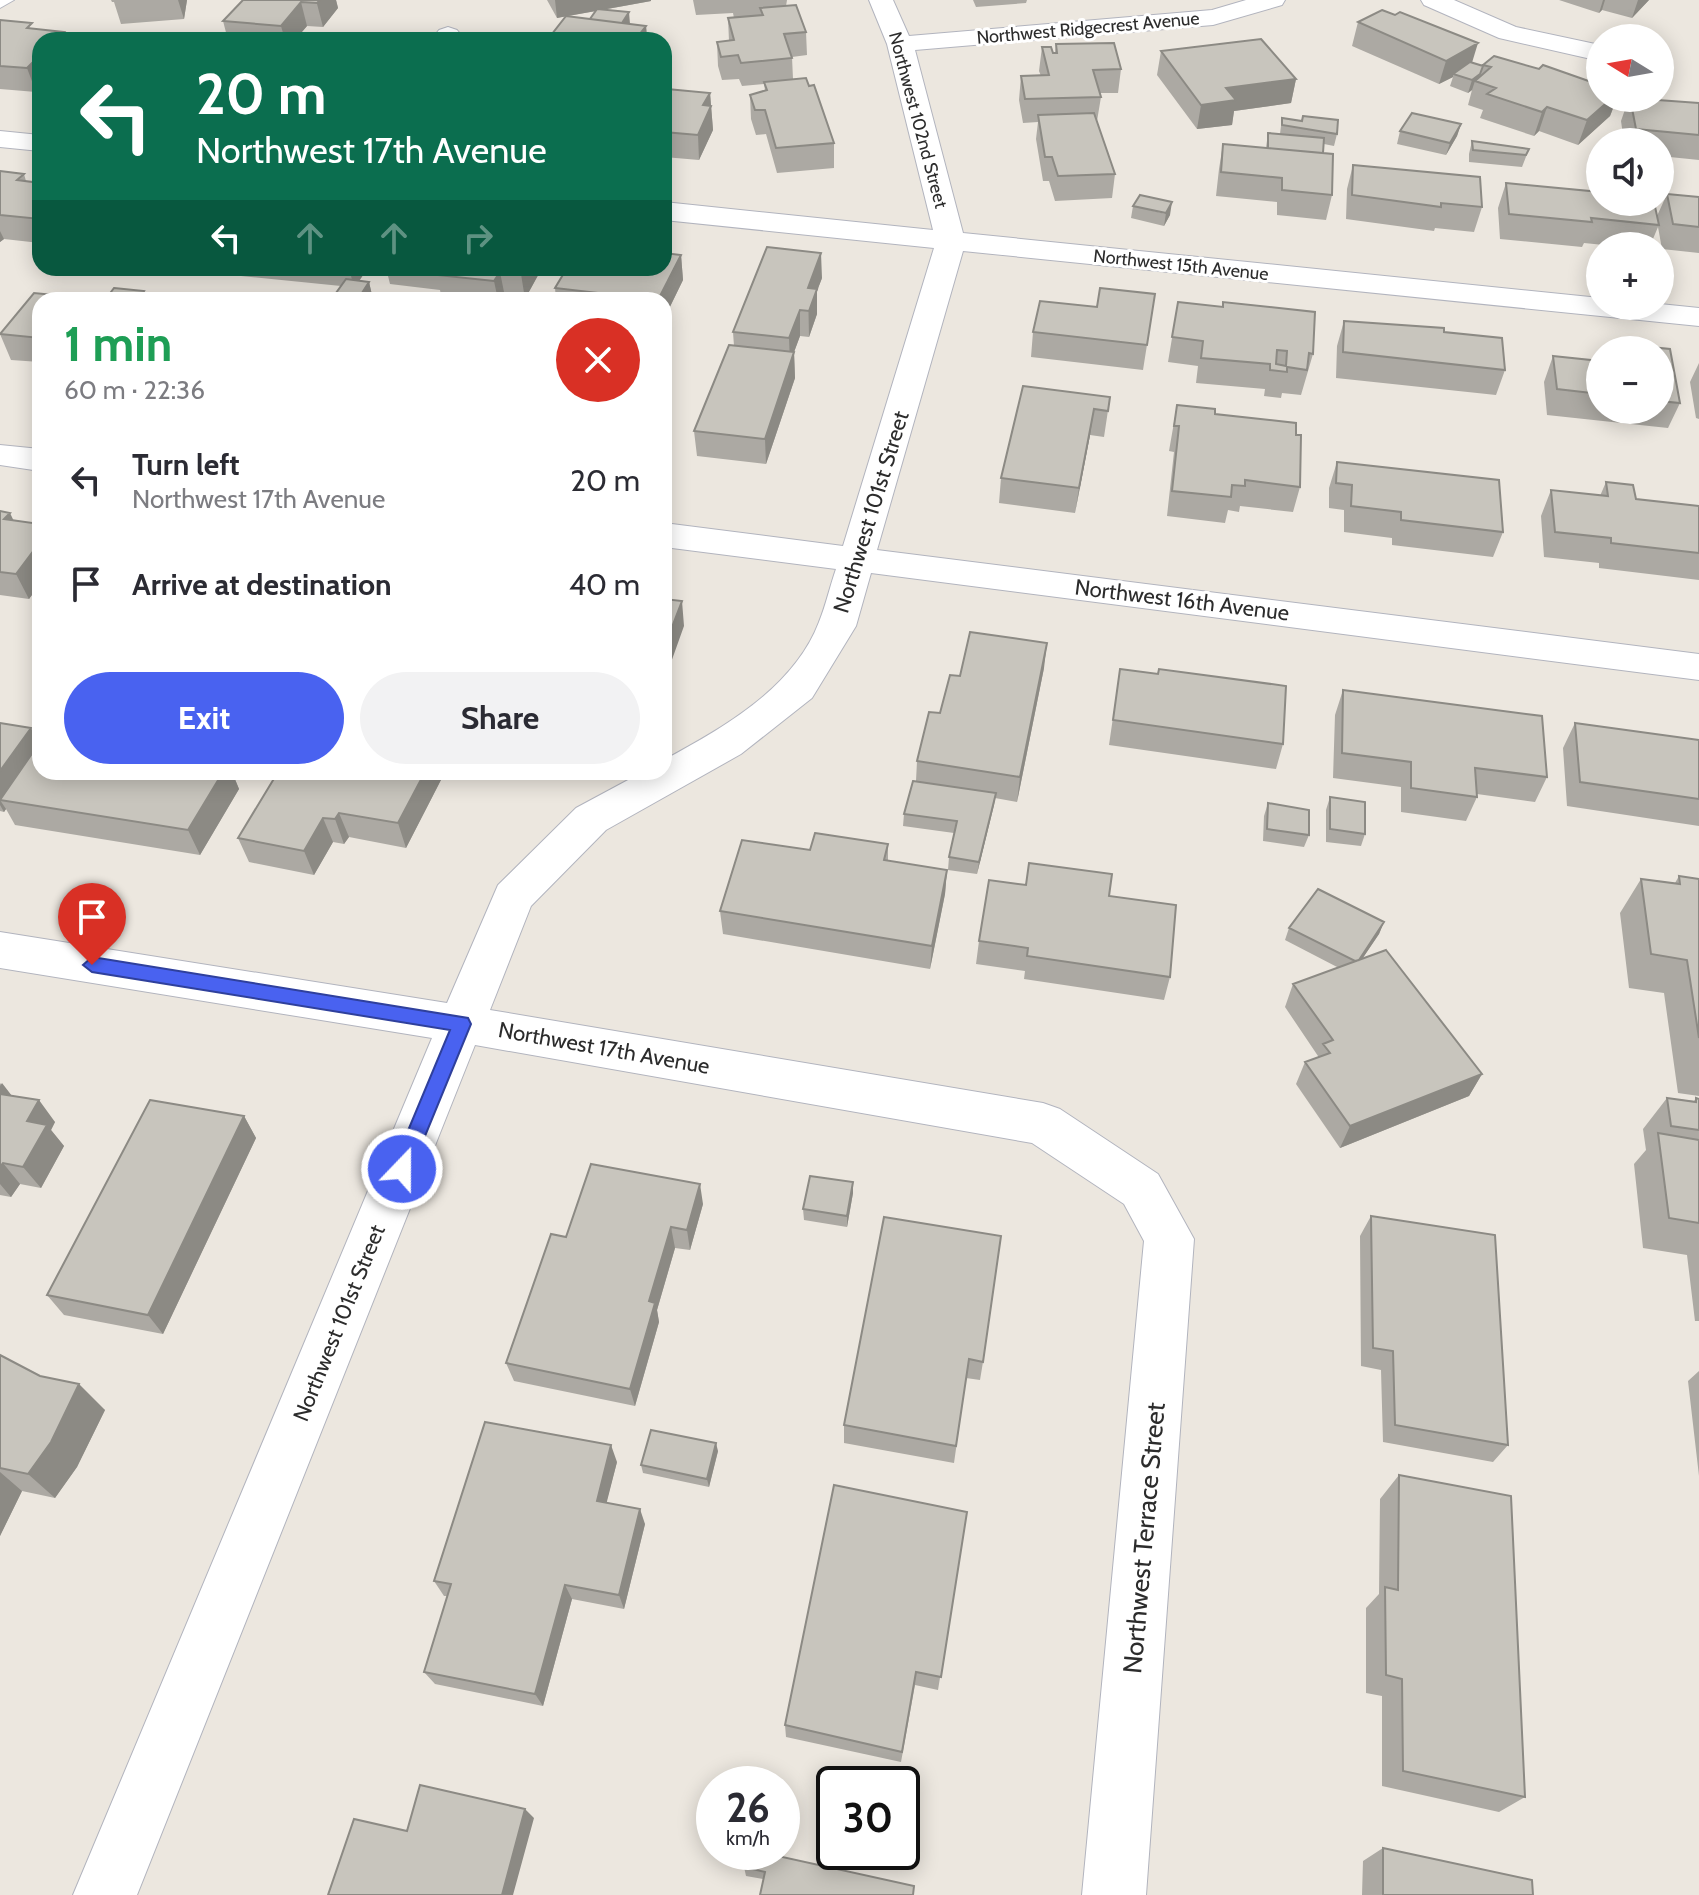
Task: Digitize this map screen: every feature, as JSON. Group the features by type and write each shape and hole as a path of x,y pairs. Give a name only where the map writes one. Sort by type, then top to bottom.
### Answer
{"street":[{"name":"Northwest 102nd Street","path":"881,0 900,44 951,242"},
{"name":"Northwest Ridgecrest Avenue","path":"900,44 1213,17 1273,0"},
{"path":"1433,0 1508,33 1586,50"},
{"path":"0,139 32,142"},
{"name":"Northwest 15th Avenue","path":"672,212 1699,317"},
{"name":"Northwest 101st Street","path":"672,774 727,744 798,688 837,626 951,242"},
{"path":"0,455 32,459"},
{"name":"Northwest 16th Avenue","path":"672,536 1699,667"},
{"name":"Northwest 101st Street","path":"105,1895 513,897 591,819 662,780"},
{"name":"Northwest 17th Avenue","path":"0,950 462,1024 1043,1124 1141,1189"},
{"name":"Northwest Terrace Street","path":"1114,1895 1169,1239 1141,1189"}],"building":[{"path":"243,0 320,0 317,3 301,2 281,26 223,21"},
{"path":"796,5 806,32 784,34 792,58 741,63 738,55 721,57 717,42 734,40 728,18 763,15 760,8"},
{"path":"597,9 629,12 622,23 590,19"},
{"path":"1382,10 1395,15 1400,12 1478,43 1446,61 1358,22"},
{"path":"566,16 646,26 641,32 554,32"},
{"path":"0,20 32,23 27,28 64,32 32,32 32,63 27,68 0,66"},
{"path":"1261,39 1296,79 1226,88 1236,100 1201,105 1161,51"},
{"path":"1114,43 1121,69 1093,70 1101,97 1025,99 1021,76 1049,75 1042,47 1051,47 1053,53 1057,53 1056,44"},
{"path":"1494,56 1539,69 1543,65 1586,80 1586,112 1596,112 1587,120 1547,107 1542,112 1487,94 1496,88 1475,81 1491,67 1483,65"},
{"path":"1470,62 1483,66 1480,74 1472,80 1453,74"},
{"path":"806,78 809,86 814,85 834,143 776,148 765,110 755,110 750,95 767,90 764,82"},
{"path":"672,89 710,93 703,105 711,106 698,135 672,133"},
{"path":"1674,101 1699,103 1699,135 1674,133 1674,128 1636,128 1633,112 1674,112"},
{"path":"1094,113 1115,174 1058,176 1052,157 1045,157 1038,115"},
{"path":"1412,113 1461,124 1450,143 1400,131"},
{"path":"1303,116 1338,120 1337,134 1282,125 1282,118 1302,121"},
{"path":"1268,133 1324,138 1323,153 1268,148"},
{"path":"1472,141 1529,149 1526,155 1473,150"},
{"path":"1223,144 1333,154 1332,195 1282,190 1282,178 1221,172"},
{"path":"1353,165 1480,177 1482,207 1441,203 1441,207 1352,195"},
{"path":"0,171 24,174 17,180 32,182 32,218 0,215"},
{"path":"1506,183 1586,191 1586,216 1657,216 1659,225 1591,218 1592,222 1509,214"},
{"path":"1140,195 1172,202 1166,213 1133,206"},
{"path":"1674,195 1699,197 1699,227 1673,224"},
{"path":"767,247 821,253 808,288 817,289 809,311 800,310 789,338 733,332"},
{"path":"672,254 681,255 672,273"},
{"path":"446,276 497,276 494,281"},
{"path":"562,276 670,276 662,292 589,292 555,288"},
{"path":"346,279 369,282 363,292 337,292"},
{"path":"114,288 143,292 111,292"},
{"path":"1100,288 1155,294 1147,345 1033,332 1040,301 1097,307"},
{"path":"32,295 32,337 0,334"},
{"path":"1178,302 1223,307 1223,302 1315,312 1313,354 1309,353 1307,370 1287,367 1287,372 1270,370 1270,364 1201,358 1203,341 1172,337","holes":["1277,350 1287,351 1286,366 1276,364"]},
{"path":"1344,321 1444,328 1444,332 1502,338 1505,370 1343,352"},
{"path":"729,345 794,352 765,439 694,431"},
{"path":"1553,356 1586,360 1586,392 1557,389"},
{"path":"1674,371 1680,403 1674,402"},
{"path":"1023,386 1110,397 1108,411 1094,409 1079,488 1001,478"},
{"path":"1177,405 1215,409 1215,414 1296,423 1296,435 1301,435 1300,487 1245,480 1245,486 1232,485 1231,497 1172,491 1179,426 1174,426"},
{"path":"1337,462 1499,480 1503,532 1401,520 1401,512 1351,506 1352,485 1336,483"},
{"path":"1606,482 1633,485 1636,499 1699,506 1699,553 1611,543 1611,538 1555,532 1551,490 1608,496"},
{"path":"0,511 10,513 4,519 32,523 32,553 16,574 0,572"},
{"path":"672,600 682,601 672,627"},
{"path":"970,632 1047,643 1020,777 917,761 929,712 940,713 950,675 960,676"},
{"path":"1120,669 1158,674 1159,669 1286,686 1283,744 1113,720"},
{"path":"1343,690 1542,716 1547,777 1475,768 1477,797 1411,788 1411,762 1342,753"},
{"path":"0,723 31,728 0,771"},
{"path":"1575,723 1699,740 1699,799 1580,782"},
{"path":"32,754 32,780 218,780 188,830 0,800"},
{"path":"273,780 421,780 398,823 339,813 335,819 323,818 304,851 238,838"},
{"path":"913,781 996,793 979,862 949,857 957,821 904,814"},
{"path":"1330,797 1365,802 1365,834 1330,829"},
{"path":"1268,803 1309,810 1309,835 1267,829"},
{"path":"815,833 888,844 884,860 947,870 932,946 720,911 742,840 810,850"},
{"path":"1029,863 1112,874 1109,896 1176,905 1170,977 1027,956 1028,948 979,941 989,880 1026,885"},
{"path":"1679,876 1699,879 1699,1038 1687,960 1651,954 1641,879 1680,884"},
{"path":"1318,889 1384,922 1359,960 1355,961 1289,928"},
{"path":"1386,950 1482,1074 1350,1126 1305,1062 1330,1053 1323,1044 1333,1040 1293,984"},
{"path":"0,1094 39,1100 27,1121 47,1125 23,1167 3,1163 0,1167"},
{"path":"1667,1098 1696,1102 1696,1098 1699,1099 1699,1130 1671,1126"},
{"path":"150,1100 244,1116 148,1315 47,1295"},
{"path":"1658,1133 1699,1140 1699,1223 1669,1218"},
{"path":"591,1164 700,1184 687,1230 671,1227 649,1301 655,1303 630,1389 506,1363 551,1234 566,1237"},
{"path":"810,1176 853,1182 847,1216 803,1209"},
{"path":"1371,1216 1495,1235 1508,1445 1395,1425 1393,1351 1373,1348"},
{"path":"884,1217 1001,1236 983,1362 969,1359 956,1446 844,1425"},
{"path":"0,1355 40,1376 79,1384 51,1442 28,1474 0,1468"},
{"path":"485,1422 611,1445 597,1501 640,1509 619,1595 565,1585 535,1694 424,1672 451,1584 434,1581"},
{"path":"651,1430 716,1443 707,1479 641,1465"},
{"path":"1399,1475 1511,1496 1525,1797 1403,1771 1402,1679 1386,1675 1385,1587 1398,1590"},
{"path":"834,1485 967,1512 941,1677 916,1672 902,1752 785,1725"},
{"path":"420,1785 525,1809 502,1895 328,1895 354,1819 407,1831"},
{"path":"1383,1848 1532,1880 1533,1895 1383,1895"},
{"path":"800,1861 816,1864 816,1870 842,1870 914,1886 913,1895 760,1895 765,1872 757,1870 800,1870"}],"route":[{"path":"92,965 462,1024 402,1169"}]}
